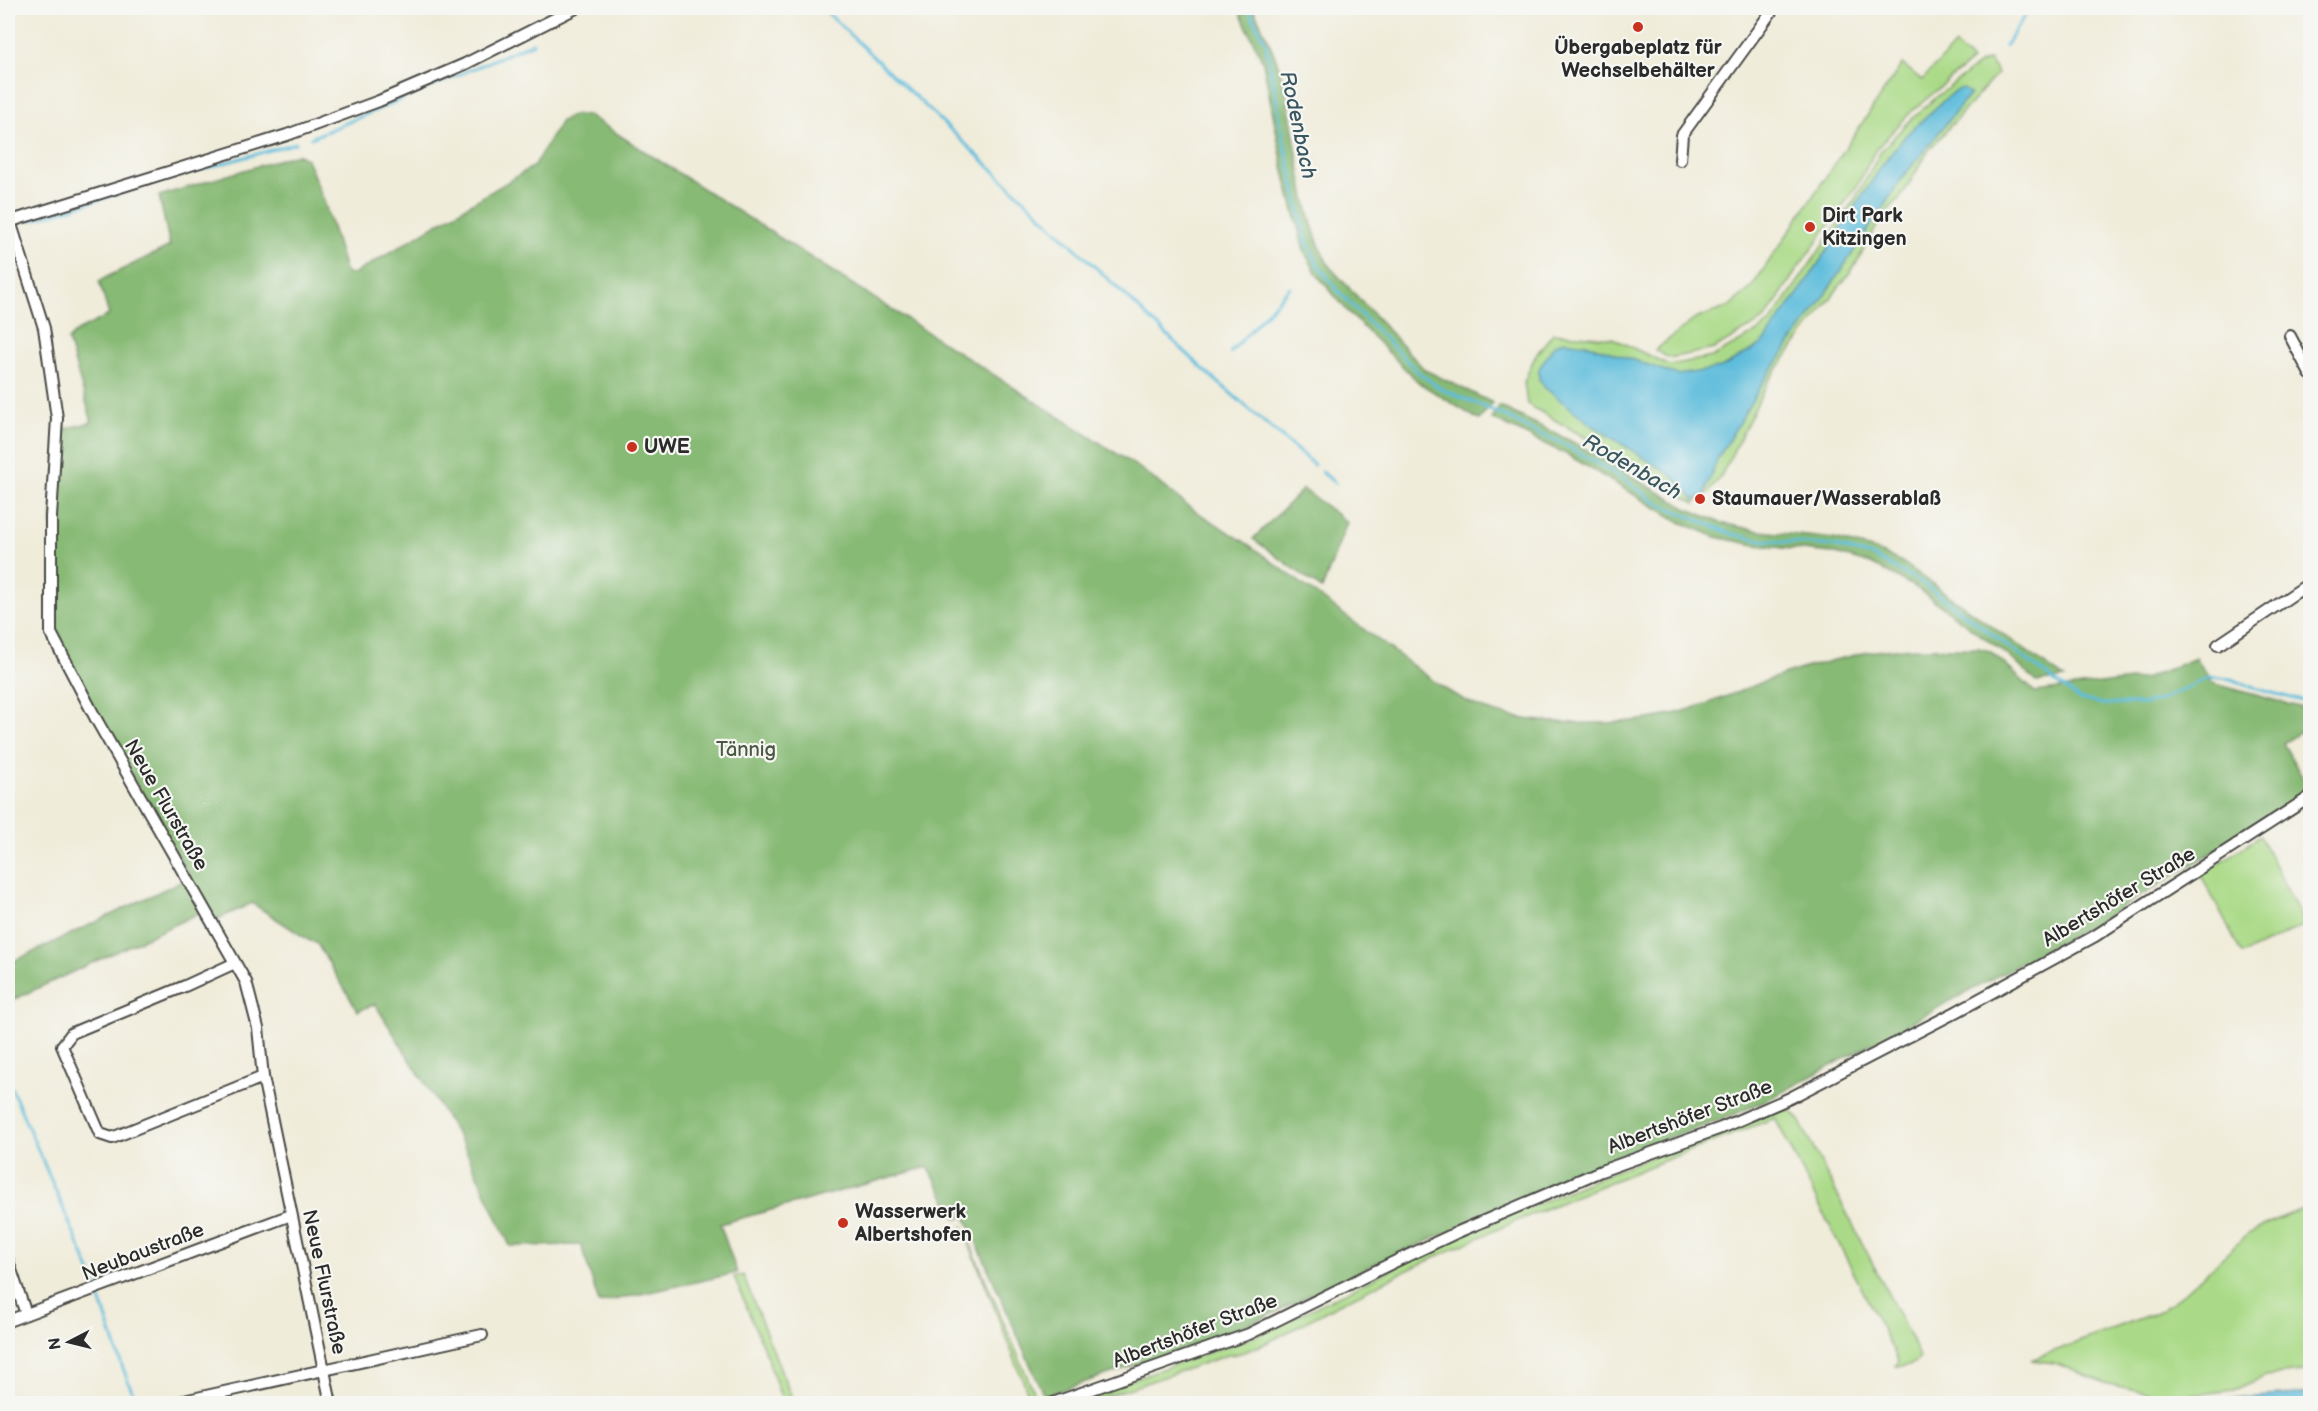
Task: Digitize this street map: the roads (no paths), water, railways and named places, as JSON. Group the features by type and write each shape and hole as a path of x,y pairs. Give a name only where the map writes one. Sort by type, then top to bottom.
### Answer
{"street":[{"path":"9,222 293,133 359,109 465,64 576,8"},
{"path":"1680,160 1682,135 1774,8"},
{"name":"Neue Flurstraße","path":"9,222 44,328 57,418 51,517 51,633 96,719 246,982 258,1028 263,1077 331,1404"},
{"path":"2290,336 2310,374"},
{"path":"2218,645 2310,583"},
{"name":"Albertshöfer Straße","path":"1050,1404 1249,1334 1458,1232 1601,1171 1722,1128 1772,1106 1966,1006 2111,927 2310,797"},
{"path":"235,963 72,1033 62,1046 100,1134 112,1138 263,1077"},
{"name":"Neubaustraße","path":"8,1321 291,1215"},
{"path":"8,1261 26,1314"},
{"path":"170,1404 482,1335"}],"water":[{"path":"1963,88 1970,94 1903,177 1815,310 1765,379 1718,458 1704,495 1695,500 1671,475 1593,426 1545,388 1539,379 1539,369 1554,345 1564,341 1586,344 1678,375 1721,368 1762,344 1807,281 1883,164 1906,135 1953,92"},
{"path":"2310,1393 2310,1403 2176,1403"}],"waterway":[{"path":"822,8 1204,370 1314,465"},
{"name":"Rodenbach","path":"1248,8 1266,43 1284,142 1306,240 1318,265 1337,290 1419,373 1441,389 1560,442 1624,479 1655,502 1732,534 1761,540 1834,546 1872,556 1924,584 2079,699 2103,704 2144,704 2160,700 2210,677 2231,679 2254,688 2310,703"},
{"path":"2005,46 2030,8"},
{"path":"311,138 533,43"},
{"path":"29,221 156,182 296,143"},
{"path":"1230,353 1290,287"},
{"path":"1322,472 1335,483"},
{"path":"8,1080 94,1280 137,1404"}],"place":[{"name":"Übergabeplatz für Wechselbehälter","path":"1638,27"},
{"name":"Dirt Park Kitzingen","path":"1810,227"},
{"name":"UWE","path":"632,447"},
{"name":"Staumauer/Wasserablaß","path":"1700,499"},
{"name":"Wasserwerk Albertshofen","path":"843,1223"}],"park label":[{"name":"Tännig","path":"746,750"}]}
